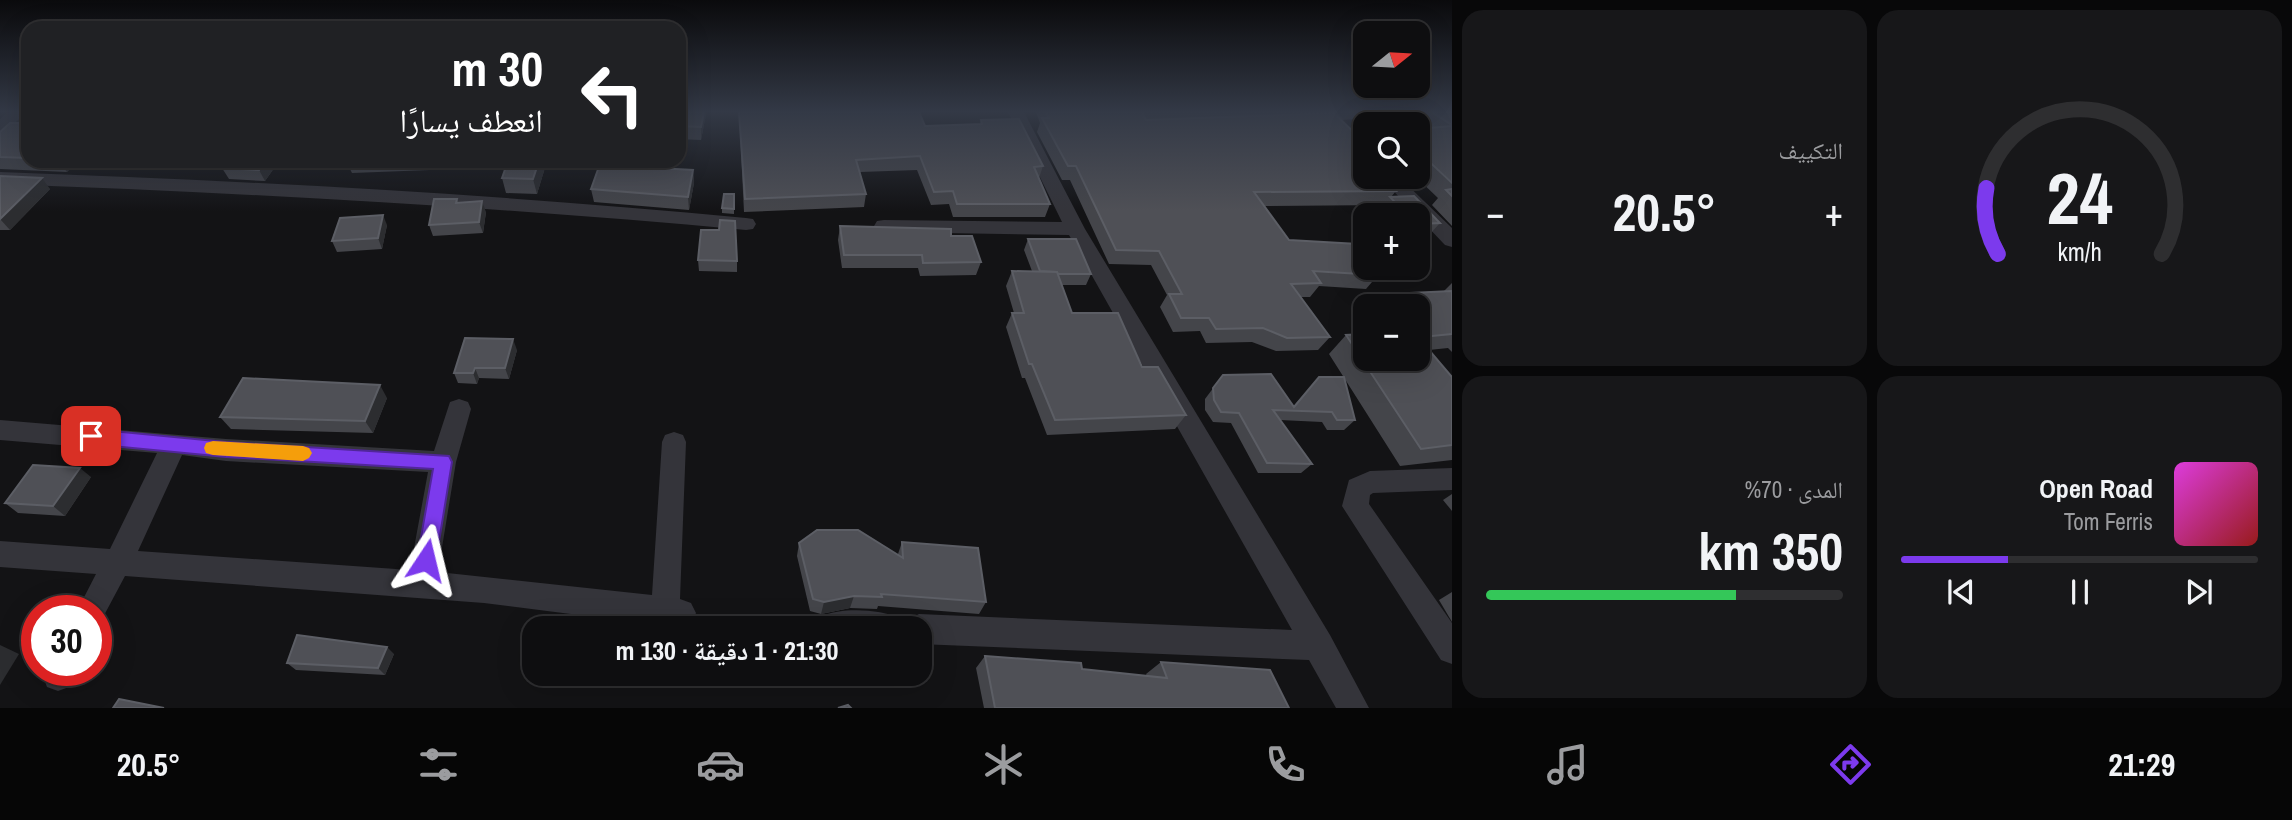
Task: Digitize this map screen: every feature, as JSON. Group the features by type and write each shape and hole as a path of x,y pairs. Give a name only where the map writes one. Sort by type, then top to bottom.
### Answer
{"street":[{"path":"1033,145 1075,229 1353,708"},
{"path":"0,178 270,188 747,223"},
{"path":"1401,189 1452,240"},
{"path":"884,226 1075,229"},
{"path":"422,584 443,462 459,409"},
{"path":"0,430 226,450 443,462"},
{"path":"0,554 484,589 673,612 674,442"},
{"path":"99,595 142,516 174,444"},
{"path":"1452,479 1370,482 1358,488 1354,498 1355,506 1452,649"},
{"path":"932,630 1319,646"}],"building":[{"path":"0,145 21,145 21,158 0,157"},
{"path":"741,145 1032,145 1043,166 1034,167 1050,204 957,204 953,191 934,192 920,156 856,160 866,194 745,199"},
{"path":"1057,145 1353,145 1353,189 1396,191 1254,192 1289,240 1353,244 1353,273 1313,271 1321,283 1291,284 1330,337 1287,338 1263,328 1216,329 1209,318 1181,318 1169,294 1182,294 1159,251 1116,250 1076,166 1068,166"},
{"path":"1430,145 1452,145 1452,183 1430,162"},
{"path":"222,168 261,168 259,170"},
{"path":"506,168 537,168 533,179 502,178"},
{"path":"598,168 693,170 688,197 591,189"},
{"path":"0,176 42,178 0,219"},
{"path":"724,194 734,194 734,209 722,208"},
{"path":"1414,196 1421,203 1396,203 1390,197"},
{"path":"434,199 457,199 456,203 482,201 479,222 429,225"},
{"path":"1430,213 1440,223 1430,223"},
{"path":"383,215 378,238 332,241 340,218"},
{"path":"720,220 735,221 737,261 698,260 701,230 719,230"},
{"path":"840,226 951,229 951,236 972,236 981,262 923,263 922,255 844,255"},
{"path":"1028,239 1076,239 1091,274 1040,271"},
{"path":"1012,271 1057,272 1072,313 1118,313 1142,367 1158,367 1186,415 1055,420 1032,364 1029,364 1012,313 1024,313"},
{"path":"1452,291 1452,334 1430,336 1430,294 1390,294"},
{"path":"1346,335 1353,335 1353,346"},
{"path":"465,338 513,339 505,368 475,368 473,373 454,373"},
{"path":"1430,351 1452,377 1452,445 1421,449 1370,371 1430,371"},
{"path":"1271,374 1294,407 1319,377 1344,377 1355,420 1337,420 1332,412 1273,410 1312,464 1267,463 1239,413 1221,412 1214,400 1213,388 1223,375"},
{"path":"243,378 380,385 365,421 220,417"},
{"path":"33,465 80,468 53,506 5,503"},
{"path":"817,530 858,530 903,558 902,542 978,548 986,602 881,594 882,597 854,596 824,602 813,599 799,543"},
{"path":"297,635 387,647 378,668 287,663"},
{"path":"985,656 1081,663 1082,669 1167,678 1161,662 1270,670 1289,708 995,708"},
{"path":"119,699 164,708 113,708"}],"slow traffic":[{"path":"213,448 303,453"}],"route":[{"path":"91,436 226,450 443,462 426,560"}]}
